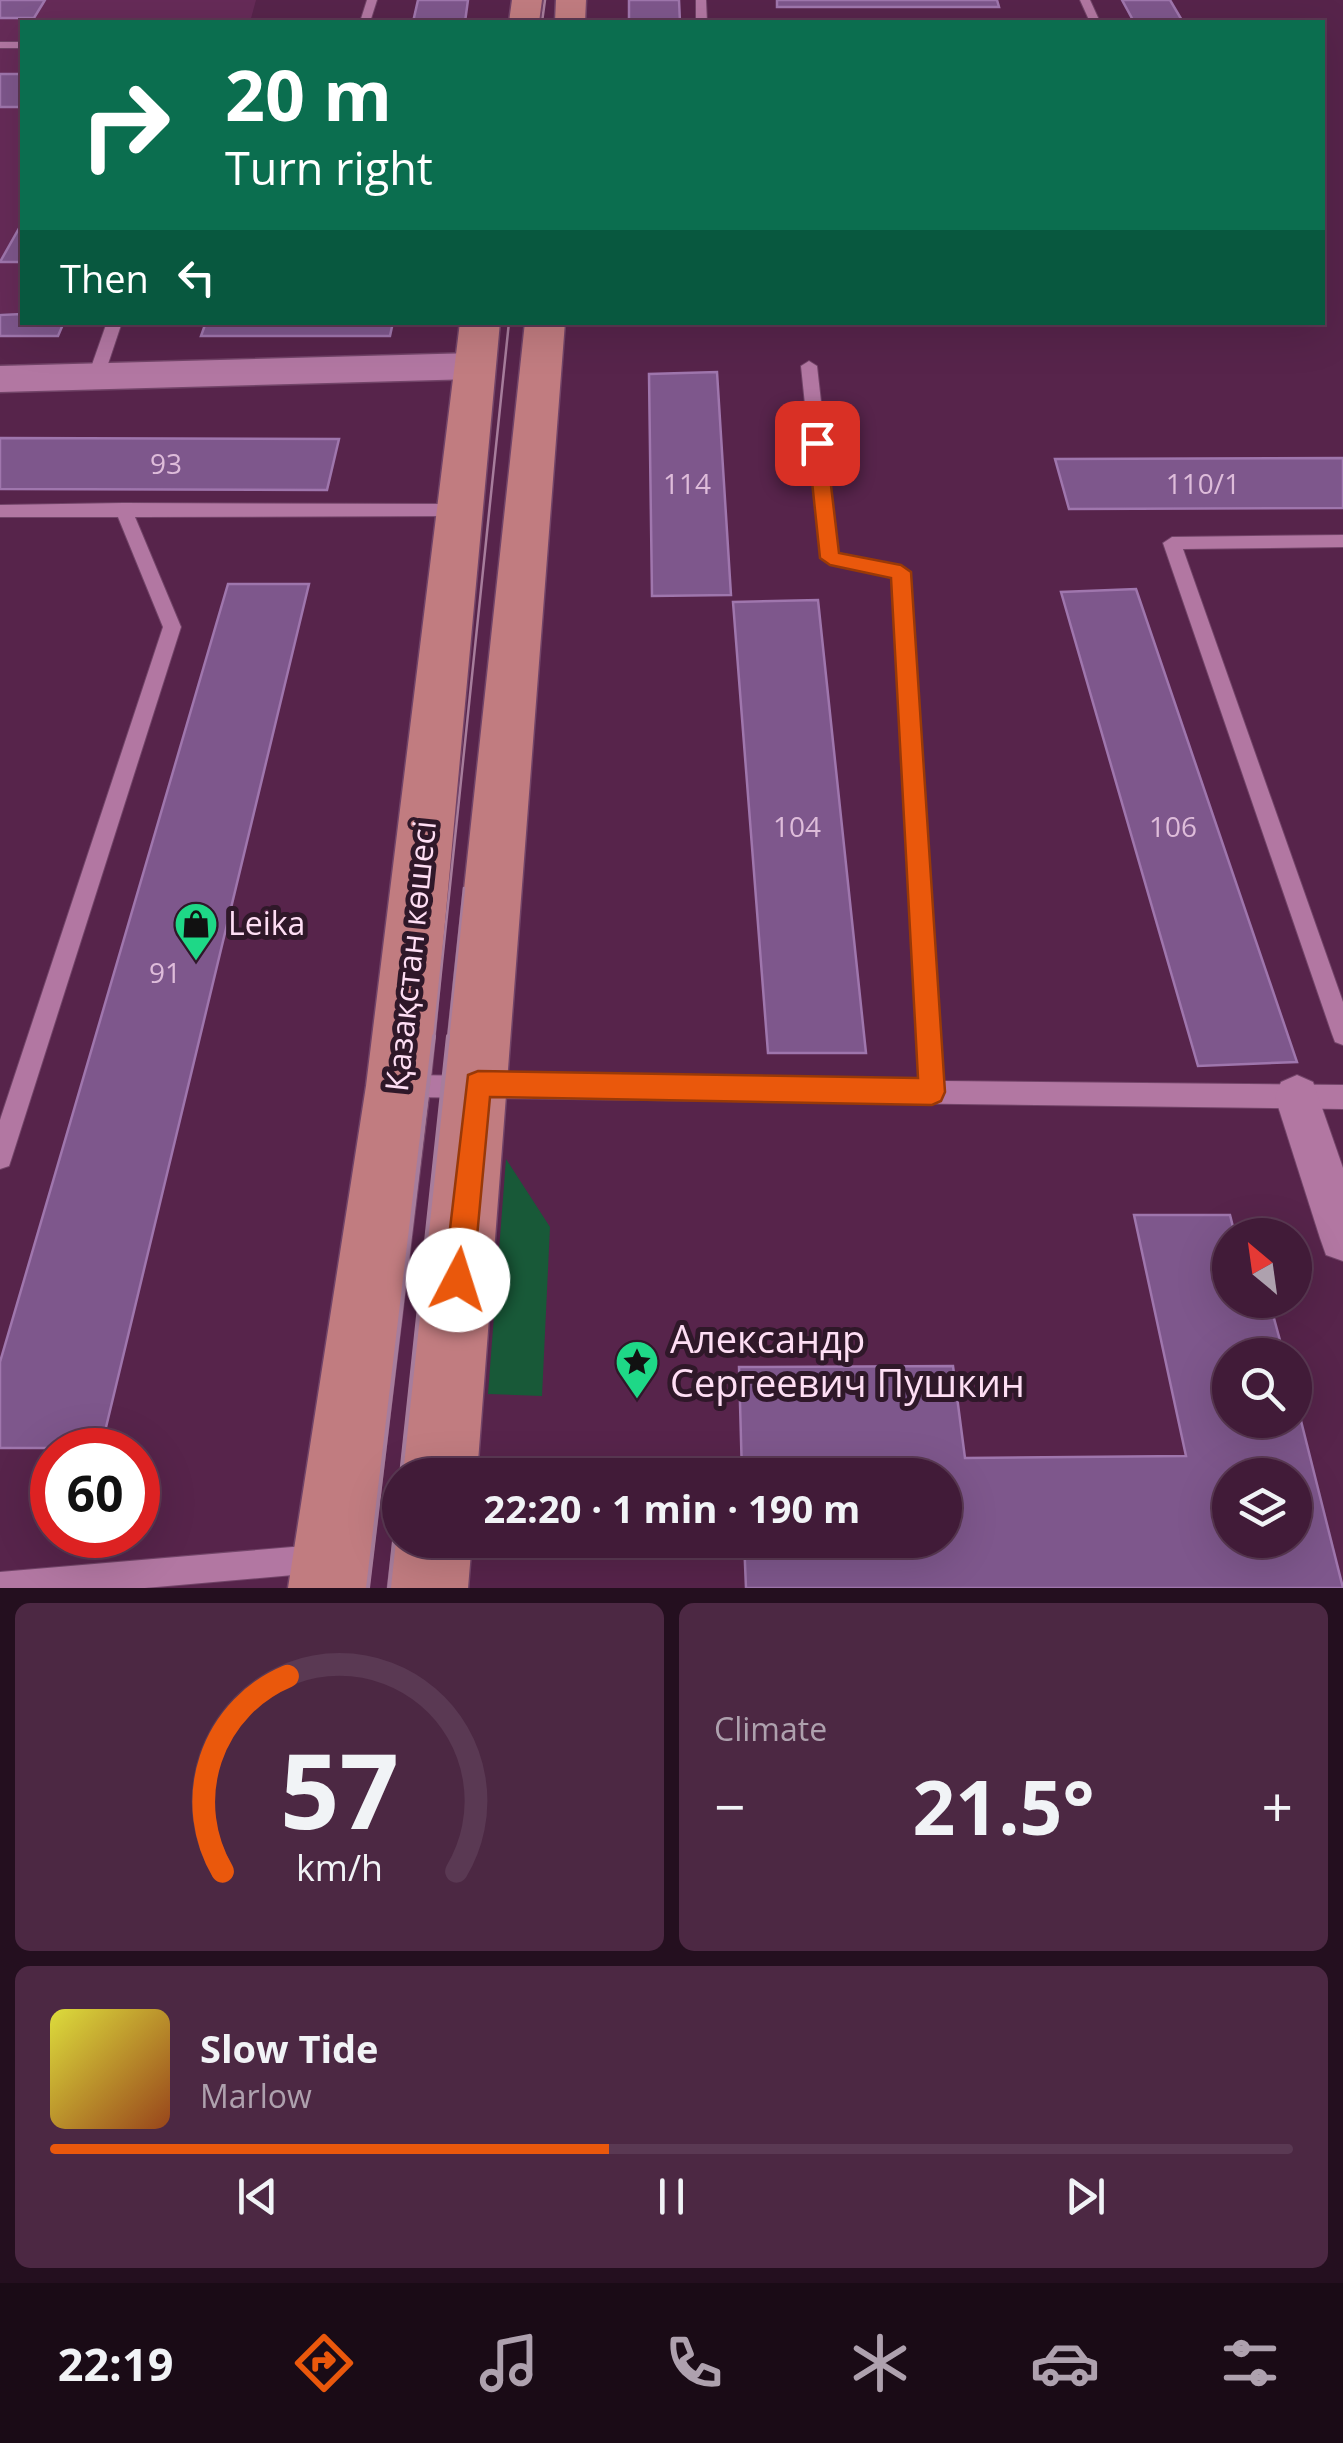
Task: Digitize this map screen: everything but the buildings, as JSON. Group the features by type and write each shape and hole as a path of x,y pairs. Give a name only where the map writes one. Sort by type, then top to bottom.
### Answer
{"main road":[{"path":"441,1458 543,343 477,344"},
{"name":"Қазақстан көшесі","path":"330,1573 398,1086 477,344"},
{"path":"428,1588 430,1558"}],"street":[{"path":"0,379 96,376 477,344"},
{"path":"1297,1097 1343,1238"}],"lane":[{"path":"96,376 114,325"},
{"path":"809,366 830,558 901,572 932,1092"},
{"path":"0,1157 172,627 123,509"},
{"path":"0,511 458,510"},
{"path":"1343,540 1172,543 1343,1034"},
{"path":"398,1086 1343,1096"},
{"path":"0,1586 330,1573"}],"shaded area":[{"path":"0,0 256,0 251,20 20,20 20,314 0,313"}],"green space":[{"path":"506,1159 550,1227 542,1396 488,1394"}],"tram line":[{"path":"542,20 545,0"},
{"path":"434,1039 509,325"},
{"path":"448,1039 464,888"},
{"path":"368,1588 434,1036"},
{"path":"403,1458 448,1036"},
{"path":"389,1588 392,1558"}],"place":[{"name":"Leika","path":"196,962"},
{"name":"Александр Сергеевич Пушкин","path":"637,1400"}],"route":[{"path":"458,1280 478,1084 932,1092 901,572 830,558 817,443"}]}
